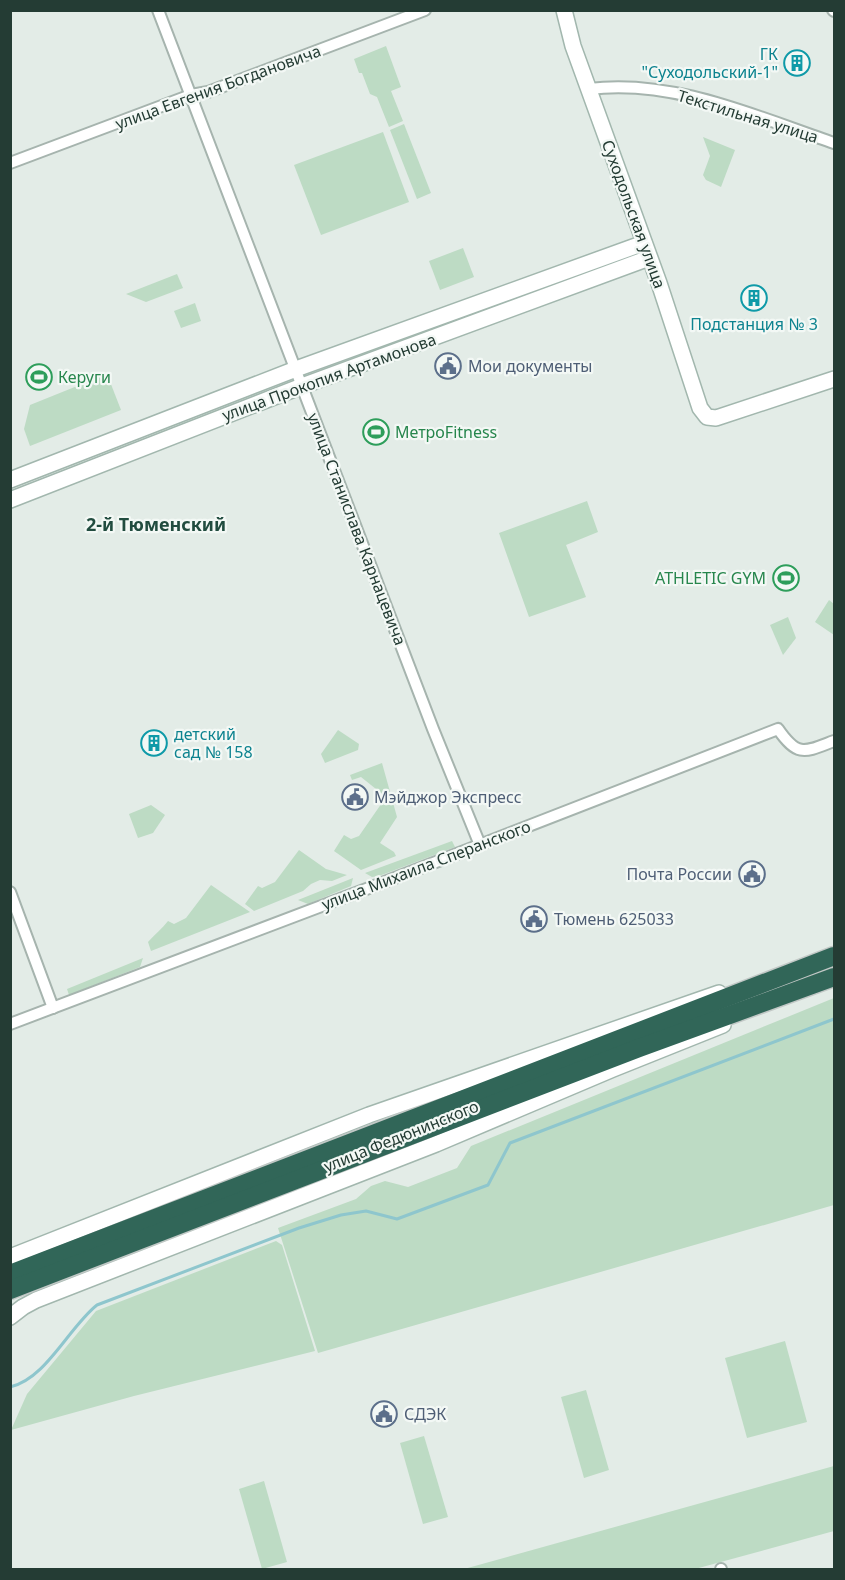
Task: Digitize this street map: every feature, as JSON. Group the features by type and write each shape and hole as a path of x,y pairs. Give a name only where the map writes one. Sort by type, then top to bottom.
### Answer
{"highway":[{"name":"улица Федюнинского","path":"237,1194 834,956"},
{"name":"улица Федюнинского","path":"237,1194 834,977"},
{"path":"10,1274 237,1194"},
{"path":"10,1290 237,1194"}],"street":[{"name":"улица Станислава Карнацевича","path":"158,10 480,845"},
{"name":"улица Евгения Богдановича","path":"10,163 190,95 208,92 425,10"},
{"name":"Суходольская улица","path":"564,10 573,46 700,408 707,417 716,418 834,379"},
{"name":"Текстильная улица","path":"589,89 608,87 678,93 834,143"},
{"name":"улица Прокопия Артамонова","path":"10,480 296,369 644,243"},
{"name":"улица Прокопия Артамонова","path":"10,500 302,386 649,258"},
{"name":"улица Михаила Сперанского","path":"10,1024 778,729 793,747 803,751 834,741"},
{"path":"10,892 53,1008"},
{"name":"улица Федюнинского","path":"10,1257 419,1097 696,999 796,970"},
{"name":"улица Федюнинского","path":"10,1317 36,1300 436,1144 709,1032 806,987"}],"green space":[{"path":"386,46 401,87 391,91 403,121 389,127 377,97 370,94 354,59"},
{"path":"404,124 431,193 417,199 390,130"},
{"path":"383,132 409,202 321,235 294,165"},
{"path":"703,137 735,150 721,187 706,180 703,175 710,156"},
{"path":"463,248 474,277 440,290 429,261"},
{"path":"610,260 612,265 320,375 318,371"},
{"path":"177,274 183,288 146,302 126,294"},
{"path":"195,303 201,321 181,328 174,311"},
{"path":"107,374 121,410 30,446 24,429 30,405"},
{"path":"587,501 598,532 566,545 586,597 529,617 499,533"},
{"path":"829,600 834,604 834,635 815,622"},
{"path":"788,617 796,638 783,655 770,625"},
{"path":"338,730 359,744 358,750 325,763 321,754"},
{"path":"382,763 397,817 380,843 394,852 396,856 361,870 334,851 344,835 351,839 359,836 386,797 361,777 352,780 350,775"},
{"path":"151,805 165,815 153,833 138,838 129,814"},
{"path":"452,841 455,847 379,876 372,877 365,873"},
{"path":"299,850 326,869 347,875 332,881 320,880 303,891 254,911 245,904 258,886 262,888 275,882"},
{"path":"353,878 351,886 308,904 298,900"},
{"path":"211,885 250,912 151,951 148,942 168,921 174,924 186,918"},
{"path":"143,958 140,967 69,995 67,989"},
{"path":"834,998 834,1205 318,1353 278,1228 356,1199 371,1186 385,1181 408,1187 457,1168 471,1146"},
{"path":"276,1241 282,1245 315,1351 134,1396 11,1430 27,1394 96,1311"},
{"path":"785,1341 807,1422 747,1438 725,1358"},
{"path":"586,1390 609,1470 584,1478 561,1397"},
{"path":"424,1436 448,1517 423,1524 400,1443"},
{"path":"834,1466 834,1531 695,1569 464,1569"},
{"path":"264,1481 287,1562 262,1569 239,1489"}],"waterway":[{"path":"10,1387 35,1374 97,1305 299,1228 341,1215 366,1211 397,1219 488,1185 510,1143 834,1019"}],"place":[{"name":"ГК \"Суходольский-1\"","path":"797,63"},
{"name":"Подстанция № 3","path":"754,298"},
{"name":"Мои документы","path":"448,366"},
{"name":"Керуги","path":"39,377"},
{"name":"МетроFitness","path":"376,432"},
{"name":"ATHLETIC GYM","path":"786,578"},
{"name":"детский сад № 158","path":"154,743"},
{"name":"Мэйджор Экспресс","path":"355,797"},
{"name":"Почта России","path":"752,874"},
{"name":"Тюмень 625033","path":"534,919"},
{"name":"СДЭК","path":"384,1414"}],"district":[{"name":"2-й Тюменский","path":"156,525"}]}
